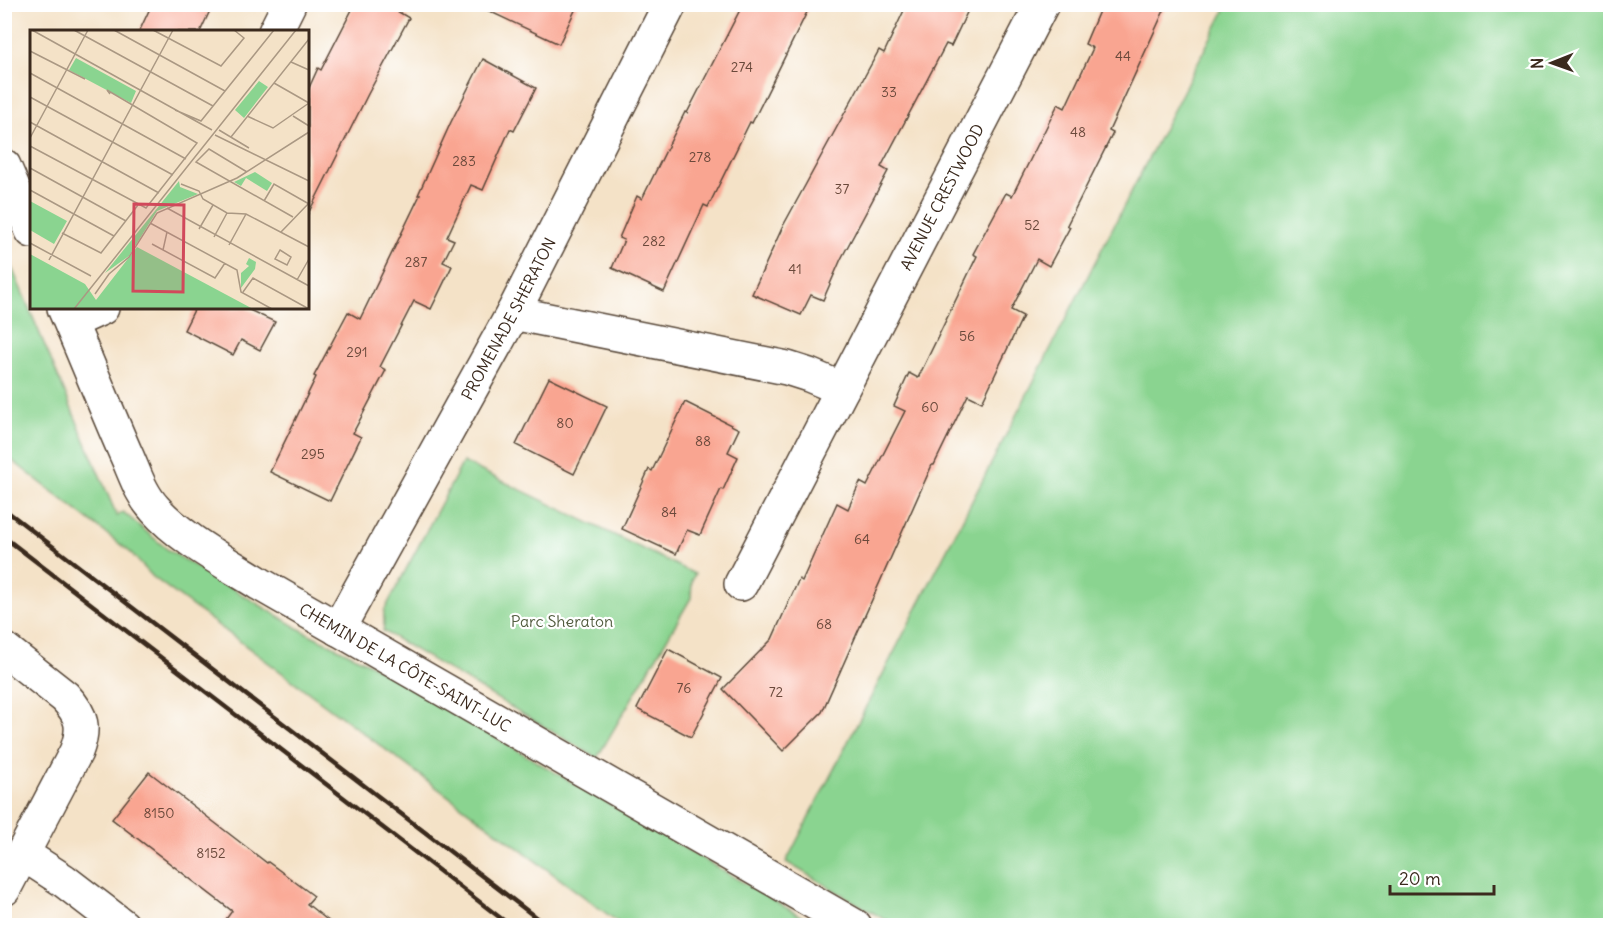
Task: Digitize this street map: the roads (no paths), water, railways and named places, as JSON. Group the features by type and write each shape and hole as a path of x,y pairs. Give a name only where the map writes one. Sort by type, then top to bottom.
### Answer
{"street":[{"path":"276,30 289,4"},
{"name":"PROMENADE SHERATON","path":"338,629 513,313 670,4"},
{"name":"AVENUE CRESTWOOD","path":"741,585 1042,4"},
{"path":"4,166 30,226"},
{"path":"67,315 97,309"},
{"path":"513,313 787,368 842,389"},
{"name":"CHEMIN DE LA CÔTE-SAINT-LUC","path":"67,315 146,498 154,509 183,534 217,557 338,629 855,926"},
{"path":"4,650 65,697 77,711 82,725 76,752 4,889"},
{"path":"23,854 63,880 123,926"}],"railway":[{"path":"4,509 547,926"},
{"path":"4,537 511,926"}],"park label":[{"name":"Parc Sheraton","path":"562,621"}]}
